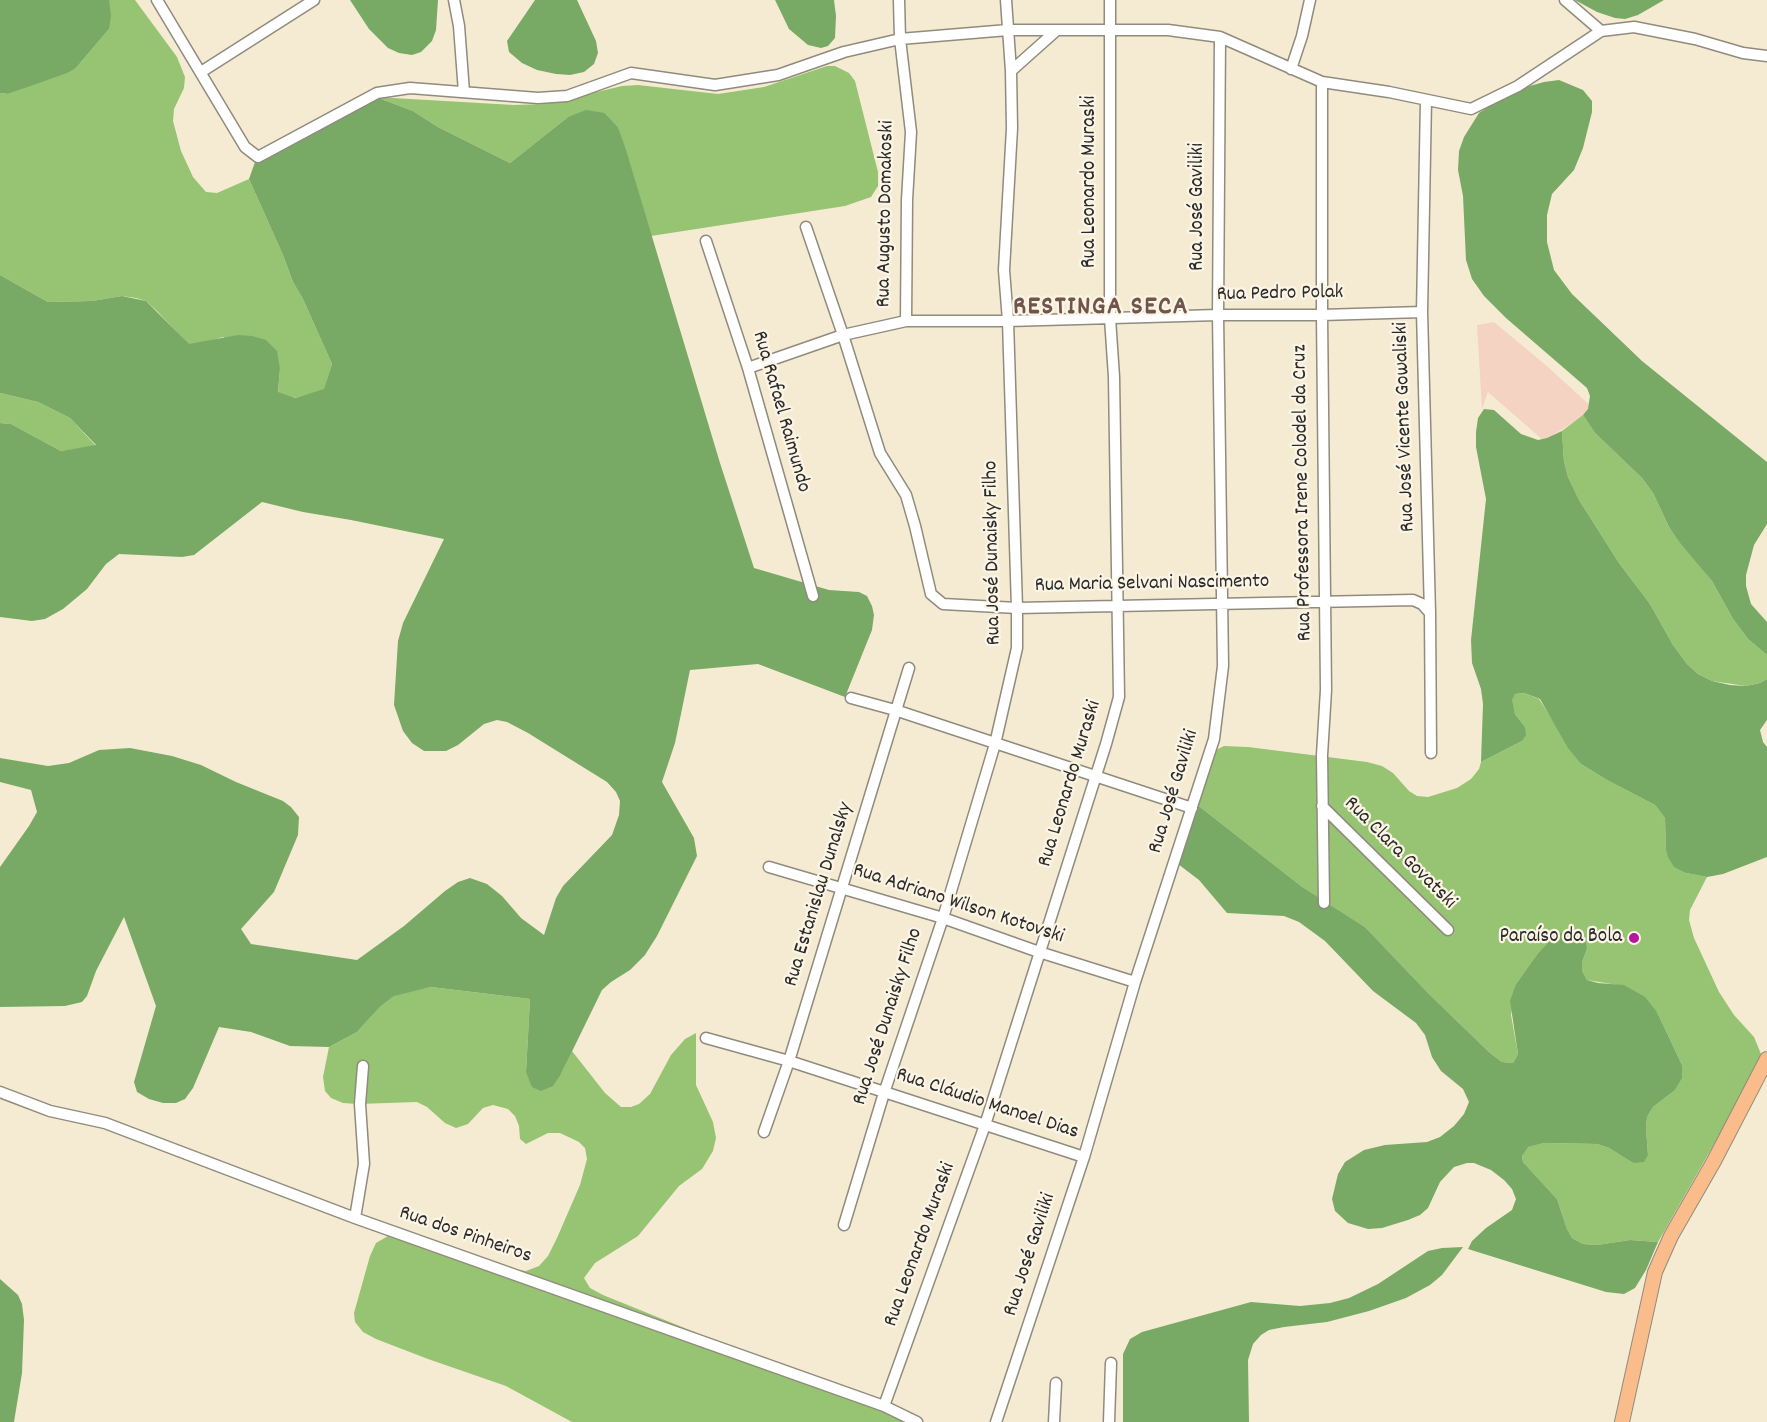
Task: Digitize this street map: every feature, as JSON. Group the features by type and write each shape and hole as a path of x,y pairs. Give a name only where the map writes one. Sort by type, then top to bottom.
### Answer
{"main road":[{"path":"1622,1422 1655,1272 1671,1236 1714,1161 1767,1059"}],"street":[{"path":"157,0 245,147 258,157 377,93 410,88 538,98 567,96 631,73 715,85 778,75 844,52 900,39 1008,30 1168,30 1220,38 1322,82 1471,109 1518,86 1601,31 1634,27 1695,39 1743,53 1767,56"},
{"path":"201,72 314,0"},
{"path":"454,0 459,26 464,92"},
{"name":"Rua Augusto Domakoski","path":"898,0 900,39 911,132 907,200 906,321"},
{"name":"Rua José Dunaisky Filho","path":"844,1225 884,1093 943,918 995,744 1017,648 1008,321 1004,270 1012,128 1006,0"},
{"name":"Rua Leonardo Muraski","path":"884,1406 985,1125 1119,697 1114,377 1110,318 1110,0"},
{"path":"1291,69 1302,36 1310,0"},
{"path":"1565,0 1601,31"},
{"path":"1011,71 1057,30"},
{"name":"Rua José Gaviliki","path":"996,1422 1084,1157 1135,982 1214,739 1223,666 1218,315 1220,38"},
{"name":"Rua Professora Irene Colodel da Cruz","path":"1322,82 1326,690 1322,755 1324,903"},
{"name":"Rua José Vicente Gowaliski","path":"1426,100 1422,312 1430,613 1431,753"},
{"name":"Rua Maria Selvani Nascimento","path":"806,227 880,453 906,495 931,594 943,604 1017,608 1413,600 1422,604 1430,613"},
{"name":"Rua Rafael Raimundo","path":"706,242 748,368 813,596"},
{"name":"Rua Pedro Polak","path":"748,368 843,335 906,321 1422,312"},
{"name":"Rua Estanislau Dunalsky","path":"764,1132 789,1061 909,668"},
{"path":"851,698 895,710 1192,808"},
{"name":"Rua Clara Govatski","path":"1323,806 1448,930"},
{"name":"Rua Adriano Wilson Kotovski","path":"769,867 943,918 1039,952 1135,982"},
{"name":"Rua Cláudio Manoel Dias","path":"706,1038 789,1061 1084,1157"},
{"path":"355,1218 364,1164 360,1104 363,1066"},
{"name":"Rua dos Pinheiros","path":"0,1092 10,1098 50,1111 105,1123 355,1218 884,1406 916,1422"},
{"path":"1109,1422 1111,1363"},
{"path":"1054,1422 1056,1383"}],"shaded area":[{"path":"1494,322 1594,409 1544,441 1488,392 1482,409 1477,325"}],"green space":[{"path":"0,0 109,0 111,16 109,29 76,68 8,94 0,93"},
{"path":"109,0 135,0 177,57 185,77 184,88 174,109 173,121 181,151 193,177 206,192 217,193 249,179 293,282 332,364 324,390 294,398 278,393 280,369 223,337 189,345 146,301 122,296 92,301 48,302 0,275 0,93 8,94 76,68 109,29"},
{"path":"350,0 438,0 436,30 432,41 421,52 412,55 388,48 369,29"},
{"path":"535,0 577,0 596,41 598,53 594,64 584,72 570,75 537,70 522,63 509,52 507,41"},
{"path":"775,0 834,0 835,38 828,46 821,48 808,45 789,29"},
{"path":"1575,0 1664,0 1638,15 1625,19 1597,12"},
{"path":"827,66 835,66 849,73 855,81 878,172 878,186 871,197 845,206 651,236 618,127 605,113 568,117 510,163 438,127 413,111 376,97 514,105 546,104 622,86 638,85 718,94 764,87"},
{"path":"1559,80 1583,90 1592,101 1592,112 1583,148 1574,170 1552,194 1547,215 1547,242 1554,270 1572,294 1642,361 1767,462 1767,524 1754,545 1746,575 1746,586 1751,604 1767,622 1767,655 1748,639 1733,619 1712,581 1669,527 1653,493 1642,478 1595,433 1583,415 1588,409 1590,396 1587,388 1506,318 1484,296 1472,279 1466,260 1463,196 1458,170 1459,151 1464,137 1479,113 1500,99 1526,87"},
{"path":"376,97 413,111 438,127 510,163 568,117 586,110 605,113 618,127 626,150 754,568 829,590 859,592 867,596 874,615 872,630 845,697 758,664 690,670 675,743 662,782 694,838 697,856 645,955 630,970 602,990 553,1086 541,1091 532,1087 526,1072 530,999 431,987 394,996 380,1007 357,1032 329,1047 290,1046 251,1032 219,1027 193,1088 185,1099 176,1103 163,1103 137,1092 134,1082 156,1006 124,917 96,971 87,996 82,1002 65,1006 0,1007 0,867 37,812 31,790 0,782 0,758 48,766 69,763 99,750 130,748 172,756 201,765 283,801 299,817 298,835 274,892 241,929 251,944 357,960 404,926 445,891 458,882 470,878 487,884 502,896 521,918 544,935 556,898 563,886 612,835 619,815 620,801 607,782 507,722 497,720 484,724 458,745 446,751 424,751 412,743 403,731 394,705 398,641 403,623 444,539 262,502 194,555 182,557 119,554 106,564 87,589 63,609 45,619 32,621 0,617 0,423 11,424 61,451 96,445 70,418 38,402 0,393 0,275 48,302 92,301 122,296 146,301 189,344 238,335 266,340 277,351 280,369 278,392 295,398 324,389 332,364 293,282 249,179 255,162"},
{"path":"0,393 38,402 70,418 96,446 61,451 11,424 0,423"},
{"path":"1484,409 1494,410 1521,434 1538,440 1562,431 1564,462 1579,500 1619,563 1650,604 1673,645 1687,664 1698,674 1712,681 1730,685 1746,686 1767,679 1767,720 1760,730 1767,747 1767,857 1723,874 1707,877 1686,873 1674,867 1666,850 1665,818 1655,805 1581,764 1568,748 1540,699 1524,693 1515,694 1512,700 1515,714 1525,727 1526,735 1522,741 1481,762 1483,704 1481,689 1472,663 1471,640 1486,499 1476,447 1478,418"},
{"path":"1583,415 1595,433 1642,478 1653,493 1669,527 1712,581 1733,619 1748,639 1767,655 1767,679 1746,686 1712,681 1698,674 1687,664 1673,645 1650,604 1619,563 1579,500 1568,477 1564,462 1562,431"},
{"path":"1524,693 1539,699 1581,764 1655,805 1665,818 1666,850 1686,873 1707,877 1690,910 1689,920 1694,938 1719,992 1734,1015 1754,1037 1761,1054 1754,1074 1658,1242 1630,1240 1597,1245 1583,1244 1572,1238 1557,1199 1523,1162 1522,1155 1527,1147 1544,1143 1597,1144 1609,1148 1633,1163 1648,1155 1647,1117 1653,1107 1674,1091 1682,1065 1657,1012 1624,986 1587,980 1582,971 1582,962 1587,949 1555,935 1538,953 1516,984 1511,1015 1518,1054 1513,1063 1502,1062 1429,994 1365,927 1301,886 1195,803 1212,752 1224,746 1367,762 1382,766 1393,773 1409,791 1417,796 1428,797 1457,788 1471,779 1479,769 1481,762 1522,741 1525,727 1515,714 1511,700 1515,694"},
{"path":"1195,803 1301,886 1365,927 1429,994 1502,1062 1513,1063 1518,1054 1510,1001 1516,984 1538,953 1555,935 1564,932 1573,933 1585,939 1587,949 1582,962 1582,971 1587,980 1624,985 1645,997 1657,1012 1682,1065 1682,1078 1674,1091 1653,1107 1647,1117 1648,1155 1644,1162 1633,1163 1609,1148 1597,1144 1544,1143 1528,1147 1522,1156 1523,1162 1557,1199 1572,1238 1583,1244 1597,1245 1630,1240 1658,1242 1635,1288 1624,1294 1606,1292 1468,1249 1472,1241 1486,1228 1512,1210 1516,1199 1512,1189 1504,1180 1491,1170 1474,1163 1454,1167 1440,1182 1428,1208 1420,1215 1408,1220 1382,1228 1368,1229 1348,1223 1335,1211 1332,1199 1338,1174 1345,1162 1364,1150 1385,1145 1427,1142 1440,1137 1464,1114 1469,1102 1463,1089 1441,1071 1432,1057 1425,1035 1416,1023 1373,991 1325,941 1299,922 1284,916 1227,913 1199,880 1178,864"},
{"path":"431,987 530,999 526,1072 561,1074 572,1051 605,1093 621,1107 639,1104 650,1094 671,1055 685,1039 696,1033 696,1085 713,1122 716,1138 713,1151 702,1169 679,1186 638,1236 595,1263 584,1278 590,1288 603,1295 875,1405 908,1422 572,1422 506,1386 428,1359 363,1332 355,1322 354,1313 370,1256 376,1243 388,1236 398,1236 511,1269 526,1271 539,1266 548,1256 557,1238 580,1185 587,1159 585,1148 579,1142 560,1133 548,1133 526,1144 520,1139 515,1116 508,1109 493,1105 483,1108 468,1124 456,1128 445,1123 427,1107 417,1102 358,1104 343,1103 331,1098 325,1091 323,1077 329,1047 357,1032 380,1007 395,995"},
{"path":"1463,1247 1442,1275 1430,1285 1406,1298 1327,1322 1284,1327 1269,1330 1261,1335 1253,1344 1248,1360 1249,1422 1123,1422 1123,1354 1130,1339 1142,1332 1251,1302 1300,1306 1330,1303 1349,1298 1378,1284 1428,1251"},
{"path":"0,1279 18,1295 24,1320 22,1373 14,1422 0,1422"}],"place":[{"name":"Paraíso da Bola","path":"1634,938"}],"district":[{"name":"RESTINGA SECA","path":"1101,309"}]}
